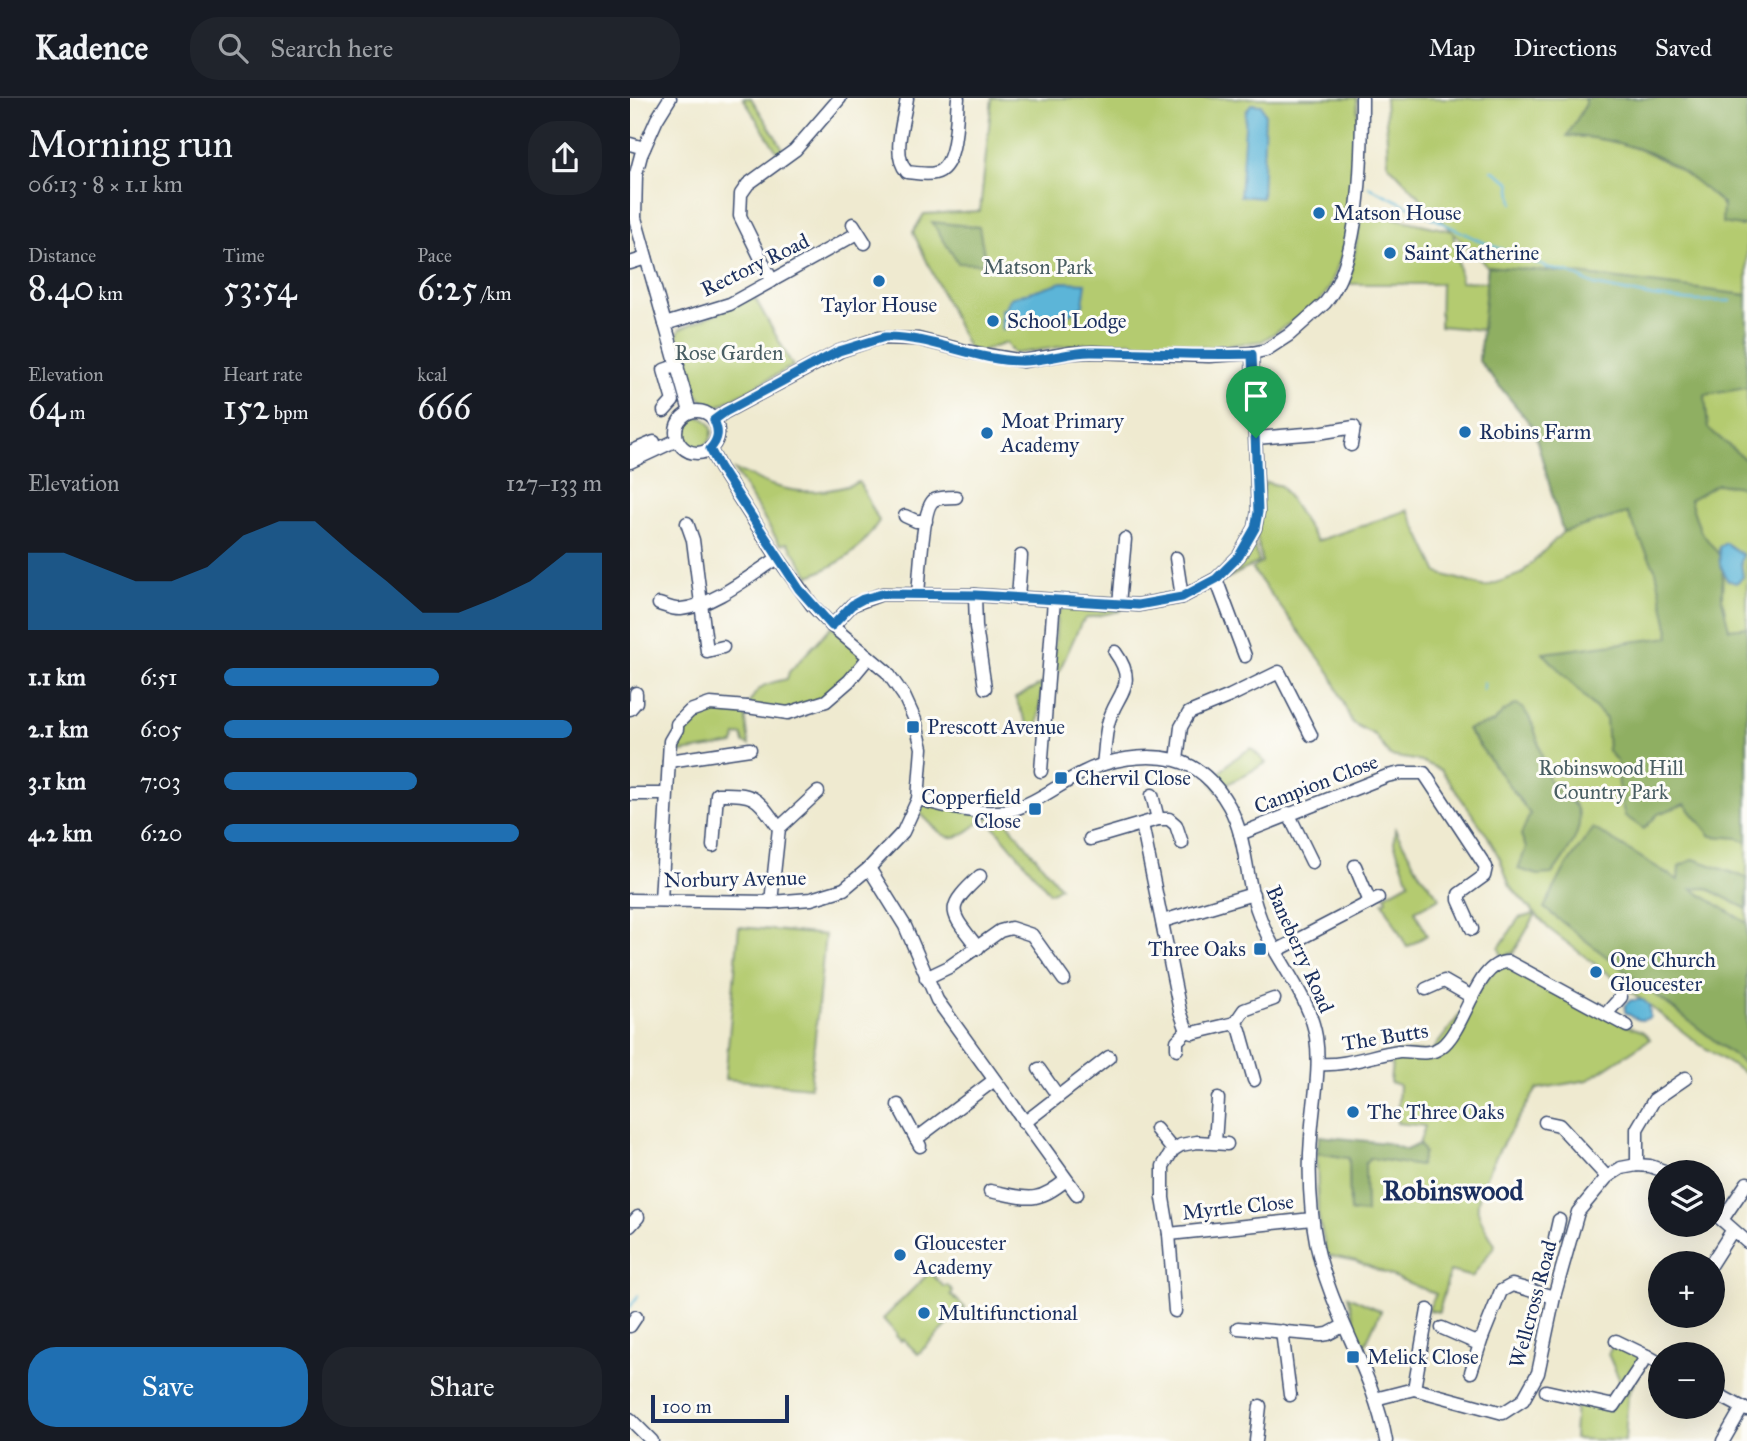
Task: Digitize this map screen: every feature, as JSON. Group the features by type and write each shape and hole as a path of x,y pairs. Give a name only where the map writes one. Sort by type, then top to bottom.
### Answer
{"street":[{"path":"670,98 644,148 636,174 635,218 690,412"},
{"path":"772,281 740,216 741,194 748,184 796,150 840,98"},
{"path":"907,98 899,151 902,167 907,172 925,173 937,173 947,165 952,154 958,98"},
{"path":"714,420 839,351 885,337 918,339 1023,361 1093,352 1209,356 1252,354 1266,350 1289,335 1330,297 1348,253 1362,165 1362,98"},
{"path":"630,144 644,148"},
{"name":"Rectory Road","path":"665,324 730,304 859,233"},
{"path":"630,263 646,258"},
{"path":"832,626 845,611 863,599 882,594 975,595 1138,605 1182,597 1216,579 1239,556 1255,528 1258,512 1252,354"},
{"path":"664,411 673,401 663,367 678,365"},
{"path":"690,412 703,412 714,420 718,428 717,438 710,449 696,454 682,448 677,440 676,426 680,419 690,412"},
{"path":"1256,438 1354,427 1351,444"},
{"path":"630,462 677,440"},
{"path":"630,452 654,442"},
{"name":"Norbury Avenue","path":"630,900 771,902 811,899 844,889 869,868 903,832 918,799 922,748 915,720 895,683 812,605 778,558 710,449"},
{"path":"918,593 929,505 934,500 956,496"},
{"path":"905,516 926,521"},
{"path":"687,523 693,540 708,651 723,647"},
{"path":"1119,604 1125,539"},
{"path":"1018,598 1021,556"},
{"path":"659,604 679,609 700,603 718,596 778,558"},
{"path":"1176,558 1182,597"},
{"path":"1216,579 1245,656"},
{"path":"975,595 975,627 985,688"},
{"path":"1041,771 1054,600"},
{"path":"1103,764 1108,723 1125,689 1124,665 1115,652"},
{"path":"661,900 670,741 677,724 690,711 710,704 747,706 788,713 826,701 849,681 869,657"},
{"path":"1177,760 1181,727 1189,713 1279,671 1311,735"},
{"path":"630,709 636,702 636,693"},
{"path":"669,761 750,749"},
{"name":"Baneberry Road","path":"918,799 978,811 1010,810 1103,764 1136,757 1158,757 1177,760 1201,771 1229,806 1240,834 1253,894 1276,951 1309,1014 1315,1034 1319,1064 1309,1153 1312,1219 1324,1275 1375,1399 1386,1441"},
{"name":"Campion Close","path":"1240,834 1387,776 1424,773 1486,867 1484,876 1459,894 1472,929"},
{"path":"771,902 779,828 818,793"},
{"path":"630,794 666,794"},
{"path":"713,846 717,794 750,795 759,801 779,828"},
{"path":"1152,795 1158,819"},
{"path":"1288,813 1312,862"},
{"path":"1090,839 1158,819 1169,819 1176,825 1182,843"},
{"path":"1142,824 1180,1011 1187,1031"},
{"path":"1276,951 1374,900 1355,866"},
{"path":"869,868 905,926 937,1000 1077,1194"},
{"path":"978,948 957,920 954,910 957,899 980,876"},
{"path":"1163,921 1253,894"},
{"path":"926,978 949,967 1000,931 1011,928 1032,935 1064,981"},
{"name":"The Butts","path":"1319,1064 1353,1062 1400,1051 1432,1051 1441,1047 1456,1030 1472,997 1496,963 1509,962 1627,1026"},
{"name":"The Butts","path":"1426,989 1444,981 1472,997"},
{"path":"1606,1014 1621,997"},
{"path":"1187,1031 1193,1033 1235,1023 1244,1010 1274,999"},
{"path":"1235,1023 1240,1030 1254,1080"},
{"path":"1177,1049 1177,1041 1187,1031"},
{"path":"1024,1123 1109,1057"},
{"path":"1039,1069 1058,1096"},
{"path":"1648,1166 1637,1165 1637,1129 1654,1100 1686,1078"},
{"path":"898,1105 918,1142 993,1081"},
{"path":"1156,1129 1173,1150 1181,1145 1197,1142 1221,1143 1219,1099"},
{"path":"1545,1122 1559,1125 1607,1177"},
{"name":"Myrtle Close","path":"1173,1150 1163,1167 1162,1178 1175,1310"},
{"name":"Wellcross Road","path":"1375,1399 1414,1389 1503,1413 1522,1400 1538,1373 1554,1297 1578,1212 1607,1177 1621,1168 1637,1165"},
{"path":"990,1191 1030,1199 1040,1198 1066,1180"},
{"path":"1725,1208 1747,1183"},
{"name":"Myrtle Close","path":"1169,1234 1312,1219"},
{"path":"1725,1224 1747,1242"},
{"path":"1557,1229 1572,1232"},
{"path":"1719,1251 1732,1231"},
{"path":"1471,1372 1497,1286 1512,1285 1554,1297"},
{"path":"1414,1389 1428,1310"},
{"path":"1238,1328 1321,1335 1343,1326"},
{"path":"1442,1328 1474,1342 1482,1338"},
{"path":"1282,1331 1290,1395"},
{"path":"1545,1391 1614,1406 1647,1356 1616,1341"},
{"path":"1723,1441 1744,1409 1725,1399"},
{"path":"1256,1441 1260,1406"},
{"path":"630,1419 652,1441"}],"green space":[{"path":"743,98 751,98 784,150 779,155"},
{"name":"Matson Park","path":"992,98 1357,98 1360,166 1350,234 1329,289 1315,307 1262,341 1216,347 1137,345 1130,341 1123,344 1079,344 1020,353 1013,353 1006,343 976,353 970,352 913,232 924,214 980,211"},
{"name":"Robinswood Hill Country Park","path":"1385,98 1584,98 1586,104 1568,136 1618,143 1664,161 1705,189 1740,226 1747,224 1747,1075 1699,1044 1548,928 1536,914 1514,952 1502,957 1499,948 1519,918 1535,914 1510,886 1487,835 1441,770 1421,761 1390,756 1375,735 1352,723 1331,674 1252,569 1262,562 1255,528 1265,482 1281,486 1317,541 1408,510 1438,573 1485,587 1521,574 1563,532 1533,427 1479,361 1483,330 1440,326 1441,284 1349,284 1362,211 1452,231 1388,164","holes":["1453,233 1488,267 1486,282 1461,281"]},
{"path":"1584,98 1677,98 1686,101 1687,98 1747,98 1747,224 1740,226 1722,223 1723,204 1684,173 1648,152 1593,138 1567,136 1586,104"},
{"path":"932,222 979,227 986,264 958,263"},
{"path":"1488,266 1570,273 1747,295 1747,388 1705,395 1708,428 1747,461 1747,499 1742,487 1717,484 1690,500 1700,530 1723,560 1722,599 1729,629 1747,627 1747,842 1738,838 1711,836 1685,804 1658,814 1644,829 1625,816 1620,798 1617,761 1608,751 1606,719 1543,653 1670,637 1656,571 1627,513 1563,532 1533,427 1479,361"},
{"name":"Rose Garden","path":"755,298 793,366 717,407 708,405 701,399 690,379 677,335 680,329"},
{"path":"697,417 708,421 712,432 708,443 697,447 686,443 682,432 686,421"},
{"path":"734,470 796,491 828,490 859,482 879,521 850,555 810,576 788,543 780,544"},
{"path":"1252,539 1259,562 1224,580"},
{"path":"1064,606 1122,608 1120,611 1087,618 1081,623 1055,680 1050,711 1057,614"},
{"path":"832,626 869,657 826,701 788,713 747,707 762,687 787,679 789,672"},
{"path":"1042,684 1037,733 1031,732 1015,698"},
{"path":"1517,704 1530,719 1551,783 1571,801 1579,815 1575,839 1552,874 1538,875 1518,869 1526,848 1521,835 1530,814 1467,729 1494,722 1503,712"},
{"path":"704,709 745,713 749,745 744,743 742,735 736,736 734,744 682,752 678,750 681,731"},
{"path":"1251,748 1266,763 1217,790 1211,782 1230,762"},
{"path":"918,799 999,812 1060,887 1050,893 986,817 963,834 949,837 942,834 916,809"},
{"path":"1593,828 1678,880 1679,866 1694,859 1747,878 1747,909 1706,888 1692,889 1747,923 1747,1066 1544,908 1565,868"},
{"path":"1395,829 1420,874 1440,898 1415,911 1427,935 1407,947 1383,902 1387,900 1385,895 1409,882 1394,843"},
{"path":"739,927 825,935 810,1087 725,1079"},
{"path":"1501,961 1627,1026 1642,1031 1650,1039 1588,1080 1537,1089 1500,1149 1483,1183 1478,1211 1495,1245 1472,1277 1450,1271 1439,1312 1428,1310 1436,1294 1356,1261 1327,1255 1318,1215 1317,1153 1349,1158 1350,1211 1366,1212 1364,1163 1370,1158 1424,1152 1419,1144 1425,1126 1397,1123 1399,1085 1390,1082 1393,1053 1432,1051"},
{"path":"1319,1136 1386,1143 1406,1150 1419,1144 1424,1152 1420,1166 1370,1158 1365,1164 1366,1213 1350,1211 1349,1158 1317,1153"},
{"name":"Multifunctional","path":"930,1272 944,1287 947,1285 953,1291 951,1294 965,1308 918,1354 903,1339 901,1341 896,1336 883,1319"},
{"path":"1348,1296 1381,1311 1363,1349 1355,1333 1356,1325"},
{"path":"1616,1341 1647,1356 1628,1395 1625,1441 1574,1439 1576,1398 1614,1406 1624,1390 1608,1354"}],"water":[{"path":"1251,104 1261,105 1265,113 1262,198 1240,196 1246,112"},
{"path":"1062,282 1086,283 1083,305 1070,314 1002,329 1001,309 1005,309 1010,298"},
{"path":"1726,543 1743,555 1743,577 1736,583 1727,580 1720,564 1719,547"},
{"path":"1631,1000 1643,1000 1649,1005 1650,1017 1640,1020 1625,1012 1625,1005"}],"waterway":[{"path":"1492,170 1510,182 1513,203"},
{"path":"1369,187 1480,241 1552,269 1570,273 1594,285 1654,297 1731,301"},
{"path":"1483,689 1484,683"},
{"path":"1555,798 1562,797"},
{"path":"630,1307 638,1296"}],"place":[{"name":"Matson House","path":"1319,213"},
{"name":"Saint Katherine","path":"1390,253"},
{"name":"Taylor House","path":"879,281"},
{"name":"School Lodge","path":"993,321"},
{"name":"Robins Farm","path":"1465,432"},
{"name":"Moat Primary Academy","path":"987,433"},
{"name":"Prescott Avenue","path":"913,727"},
{"name":"Chervil Close","path":"1061,778"},
{"name":"Copperfield Close","path":"1035,809"},
{"name":"Three Oaks","path":"1260,949"},
{"name":"One Church Gloucester","path":"1596,972"},
{"name":"The Three Oaks","path":"1353,1112"},
{"name":"Gloucester Academy","path":"900,1255"},
{"name":"Multifunctional","path":"924,1313"},
{"name":"Melick Close","path":"1353,1357"}],"district":[{"name":"Robinswood","path":"1453,1190"}],"route":[{"path":"885,337 918,339 1023,361 1093,352 1209,356 1252,354 1256,438 1258,512 1255,528 1239,556 1216,579 1182,597 1138,605 975,595 882,594 852,605 832,626 805,597 776,555 710,449 717,438 718,428 714,420 725,412 839,351 885,337"}]}
